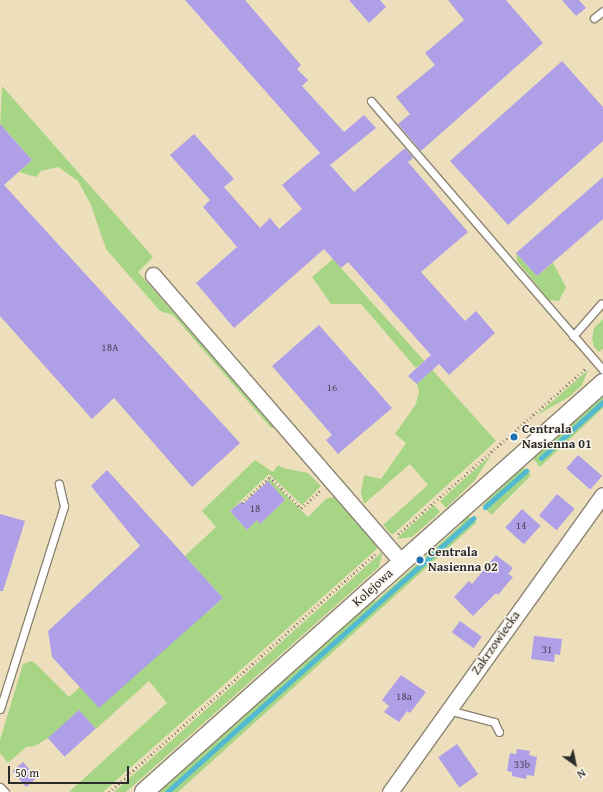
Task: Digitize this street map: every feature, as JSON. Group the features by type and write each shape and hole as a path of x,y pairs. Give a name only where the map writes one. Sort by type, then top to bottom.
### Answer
{"street":[{"path":"153,275 402,562"},
{"name":"Kolejowa","path":"144,792 603,383"},
{"name":"Zakrzowiecka","path":"390,792 603,495"}],"lane":[{"path":"594,18 603,11"},
{"path":"371,101 603,370"},
{"path":"573,336 601,304"},
{"path":"0,708 64,506 59,484"},
{"path":"448,710 494,722 499,732"},
{"path":"0,787 5,792"}],"path":[{"path":"109,792 594,360"},
{"path":"242,503 270,477 301,508 331,480"}],"green space":[{"path":"2,86 153,257 138,272 275,428 271,428 173,315 160,311 106,249 91,205 78,181 58,167 41,171 36,177 19,172 32,160 4,128 0,132"},
{"path":"516,253 537,276 553,263 566,287 559,301 549,300 517,261"},
{"path":"333,259 496,441 392,535 383,525 428,485 410,464 364,504 361,492 364,475 381,479 406,443 395,434 416,404 419,391 417,384 431,371 423,362 416,368 361,304 331,304 312,277"},
{"path":"603,319 603,349 599,352 594,347 592,339 594,328"},
{"path":"588,370 582,385 569,397 537,415"},
{"path":"603,394 603,408 540,467 532,457"},
{"path":"491,455 475,480 446,508 440,501"},
{"path":"255,460 273,472 278,465 283,468 308,473 321,486 302,505 269,474 230,511 247,530 257,520 260,524 285,500 268,481 270,479 308,517 326,499 334,497 379,547 103,792 69,792 167,703 149,681 96,729 79,710 48,738 35,746 26,747 8,763 0,753 0,740 23,664 32,661 69,697 80,687 84,692 209,611 223,598 185,556 216,527 202,511"},
{"path":"522,466 531,475 492,515 482,506"},
{"path":"434,505 440,512 421,529 412,537 396,539"},
{"path":"467,516 477,522 178,792 155,792 373,598 376,601 462,524 460,522"},
{"path":"383,551 379,567 126,792 114,792"}],"building":[{"path":"185,0 245,0 301,65 297,69 308,80 302,86 344,132 364,115 376,128 330,165 354,192 405,148 413,158 408,162 468,232 421,272 465,321 476,311 495,333 449,375 439,364 417,384 408,376 431,355 348,262 341,268 324,249 234,328 196,283 237,247 203,207 210,200 170,155 194,134 234,179 224,187 260,228 270,218 279,229 302,209 282,185 320,153"},
{"path":"349,0 380,0 386,7 369,23"},
{"path":"448,0 506,0 543,43 421,151 398,124 410,114 396,97 435,65 425,53 464,20"},
{"path":"562,0 579,0 586,8 576,16"},
{"path":"562,61 603,107 603,141 508,225 450,161"},
{"path":"0,124 32,160 4,185 240,443 192,487 114,398 92,419 0,316"},
{"path":"603,177 603,219 537,276 516,253"},
{"path":"319,325 392,408 338,454 326,440 332,435 272,366"},
{"path":"578,455 602,476 590,490 566,469"},
{"path":"107,470 223,598 99,708 52,657 48,631 140,546 91,486"},
{"path":"268,481 285,500 260,524 257,520 247,530 230,511 241,502 243,504"},
{"path":"557,494 575,509 557,530 539,515"},
{"path":"522,509 541,526 524,544 505,528"},
{"path":"0,514 25,521 3,591 0,591"},
{"path":"496,555 513,568 508,574 513,577 498,595 496,593 473,616 454,597 469,581 472,584"},
{"path":"460,621 482,637 474,648 452,632"},
{"path":"534,636 562,639 560,655 555,654 554,662 531,659"},
{"path":"401,675 426,692 410,713 407,711 399,722 384,712 389,706 382,700"},
{"path":"79,710 96,729 65,757 48,738"},
{"path":"457,744 478,774 459,788 438,757"},
{"path":"517,749 530,751 529,755 537,757 534,776 527,775 526,779 512,776 512,772 507,771 510,753 516,754"},
{"path":"23,762 37,778 26,787 12,771"}],"waterway":[{"path":"541,458 603,402"},
{"path":"485,507 526,471"},
{"path":"167,792 473,518"}],"place":[{"name":"Centrala Nasienna 01","path":"514,437"},
{"name":"Centrala Nasienna 02","path":"420,560"}]}
